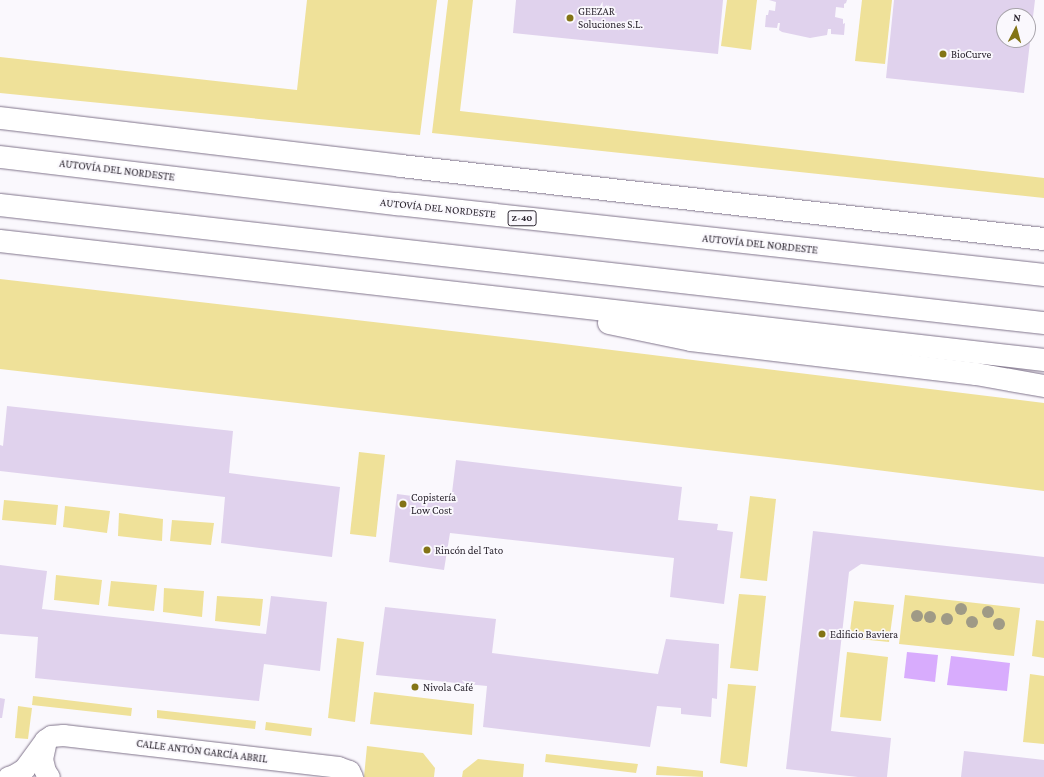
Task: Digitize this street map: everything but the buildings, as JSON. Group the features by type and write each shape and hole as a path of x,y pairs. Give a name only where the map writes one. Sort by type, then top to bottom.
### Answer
{"highway":[{"path":"0,118 386,164 1044,239"},
{"name":"AUTOVÍA DEL NORDESTE","path":"0,157 397,204 1044,275"},
{"path":"0,205 1044,323"},
{"path":"0,242 1044,360"},
{"path":"0,252 1044,369"},
{"path":"586,318 691,340 976,374 1044,386"}],"street":[{"name":"CALLE ANTÓN GARCÍA ABRIL","path":"47,738 56,735 70,736 338,767 349,771 352,777"},
{"path":"8,777 24,768 47,738"},
{"path":"47,738 42,759 45,771 49,777"}],"shaded area":[{"path":"307,0 437,0 420,135 0,93 0,57 297,90"},
{"path":"448,0 473,0 460,111 1044,178 1044,198 432,133"},
{"path":"727,0 757,0 751,50 721,46"},
{"path":"862,0 892,0 885,64 855,61"},
{"path":"0,279 547,342 1044,403 1044,491 829,464 0,369"},
{"path":"359,452 385,455 376,537 350,534"},
{"path":"750,496 776,499 767,581 740,578"},
{"path":"4,500 58,505 56,525 2,520"},
{"path":"65,506 110,511 107,533 63,527"},
{"path":"119,513 163,519 162,541 118,536"},
{"path":"172,520 214,523 211,545 170,541"},
{"path":"56,575 102,580 99,605 54,600"},
{"path":"111,581 157,585 154,611 108,606"},
{"path":"164,588 204,591 202,617 163,612"},
{"path":"739,594 766,596 758,671 730,668"},
{"path":"905,595 1020,608 1014,656 899,644"},
{"path":"217,596 263,599 260,626 215,621"},
{"path":"854,601 894,605 889,642 849,638"},
{"path":"1036,620 1044,621 1044,658 1032,656"},
{"path":"337,638 364,642 355,722 328,718"},
{"path":"847,652 888,657 881,721 840,717"},
{"path":"907,652 938,655 935,682 904,678"},
{"path":"951,656 1010,663 1007,691 947,685"},
{"path":"1030,674 1044,676 1044,744 1023,742"},
{"path":"728,684 756,686 747,767 720,763"},
{"path":"374,692 474,704 472,735 370,724"},
{"path":"33,696 132,708 131,716 32,705"},
{"path":"18,706 32,708 28,739 15,738"},
{"path":"157,710 256,721 255,729 157,718"},
{"path":"266,722 312,728 311,736 265,730"},
{"path":"367,746 423,753 435,768 434,777 364,777"},
{"path":"546,754 638,764 636,773 545,762"},
{"path":"478,759 524,764 523,777 462,777 463,771"},
{"path":"657,766 703,771 703,777 656,775"}],"place":[{"name":"GEEZAR Soluciones S.L.","path":"570,18"},
{"name":"BioCurve","path":"943,54"},
{"name":"Copistería Low Cost","path":"403,504"},
{"name":"Rincón del Tato","path":"427,550"},
{"name":"Edificio Baviera","path":"822,634"},
{"name":"Nivola Café","path":"415,687"}]}
